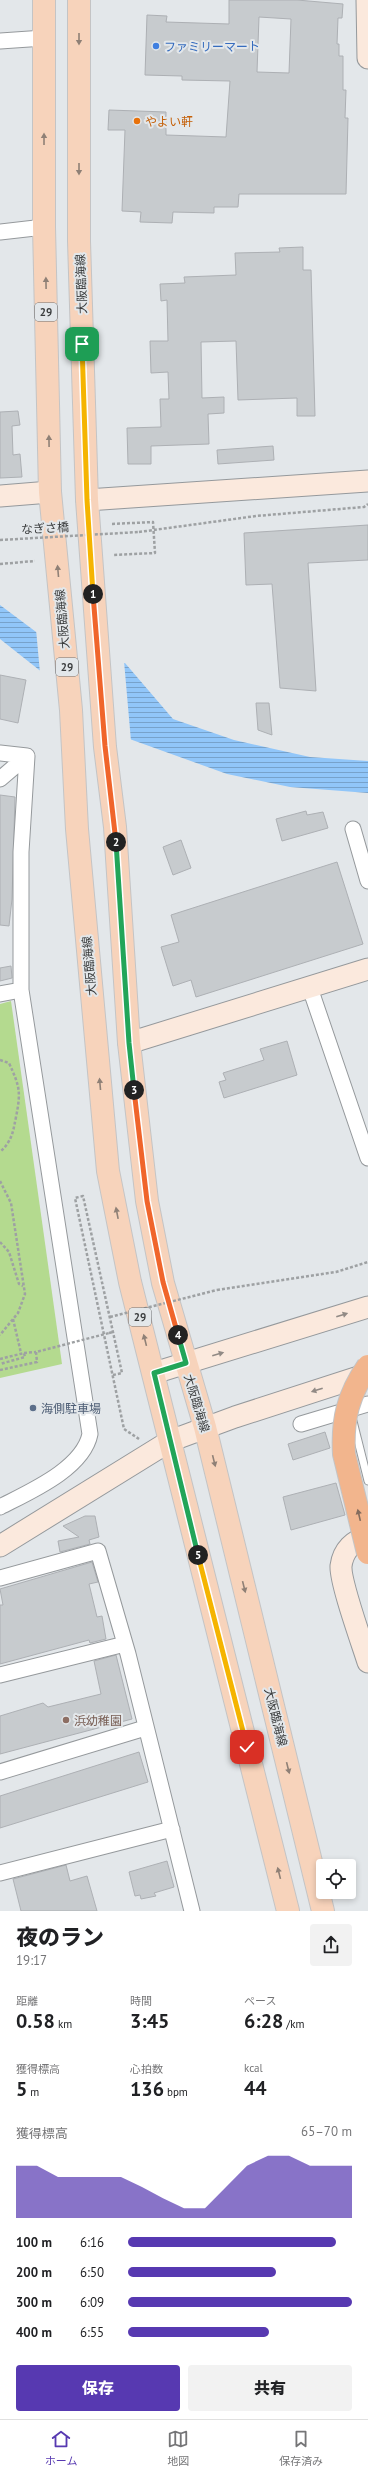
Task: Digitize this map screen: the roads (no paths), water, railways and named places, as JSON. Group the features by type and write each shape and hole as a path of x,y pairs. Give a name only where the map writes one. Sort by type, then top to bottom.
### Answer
{"highway":[{"path":"368,1366 347,1406 343,1423 343,1438 344,1454 368,1553"}],"main road":[{"name":"大阪臨海線","path":"44,0 44,227 50,492 71,710 77,829 108,1171 130,1282 288,1911"},
{"name":"大阪臨海線","path":"80,0 79,241 87,500 97,660 105,746 115,827 129,1043 147,1201 163,1282 205,1427 323,1911"}],"street":[{"path":"367,0 368,58"},
{"path":"0,41 44,38"},
{"path":"0,232 44,227"},
{"path":"87,500 368,481"},
{"path":"0,496 50,492"},
{"path":"0,753 27,756"},
{"path":"0,779 27,756"},
{"path":"0,1507 28,1493 79,1459 88,1443 90,1434 21,990 21,852 27,756"},
{"path":"353,829 368,881"},
{"path":"129,1043 368,969"},
{"path":"310,988 368,1158"},
{"path":"0,994 21,990"},
{"path":"154,1373 368,1307"},
{"path":"0,1546 170,1441 205,1427 368,1374"},
{"path":"301,1424 368,1404"},
{"path":"368,1536 355,1540 347,1550 341,1566 368,1662"},
{"path":"0,1578 98,1551 125,1644 192,1911"},
{"path":"0,1675 125,1644"},
{"path":"0,1772 145,1728"},
{"path":"0,1873 172,1829"}],"lane":[{"path":"343,1382 368,1481"}],"water":[{"path":"0,605 79,664 125,663 173,719 234,740 310,757 368,761 368,793 290,787 227,774 124,737 0,639"}],"place":[{"name":"ファミリーマート","path":"156,46"},
{"name":"やよい軒","path":"137,121"},
{"name":"海側駐車場","path":"33,1408"},
{"name":"浜幼稚園","path":"66,1720"}]}
